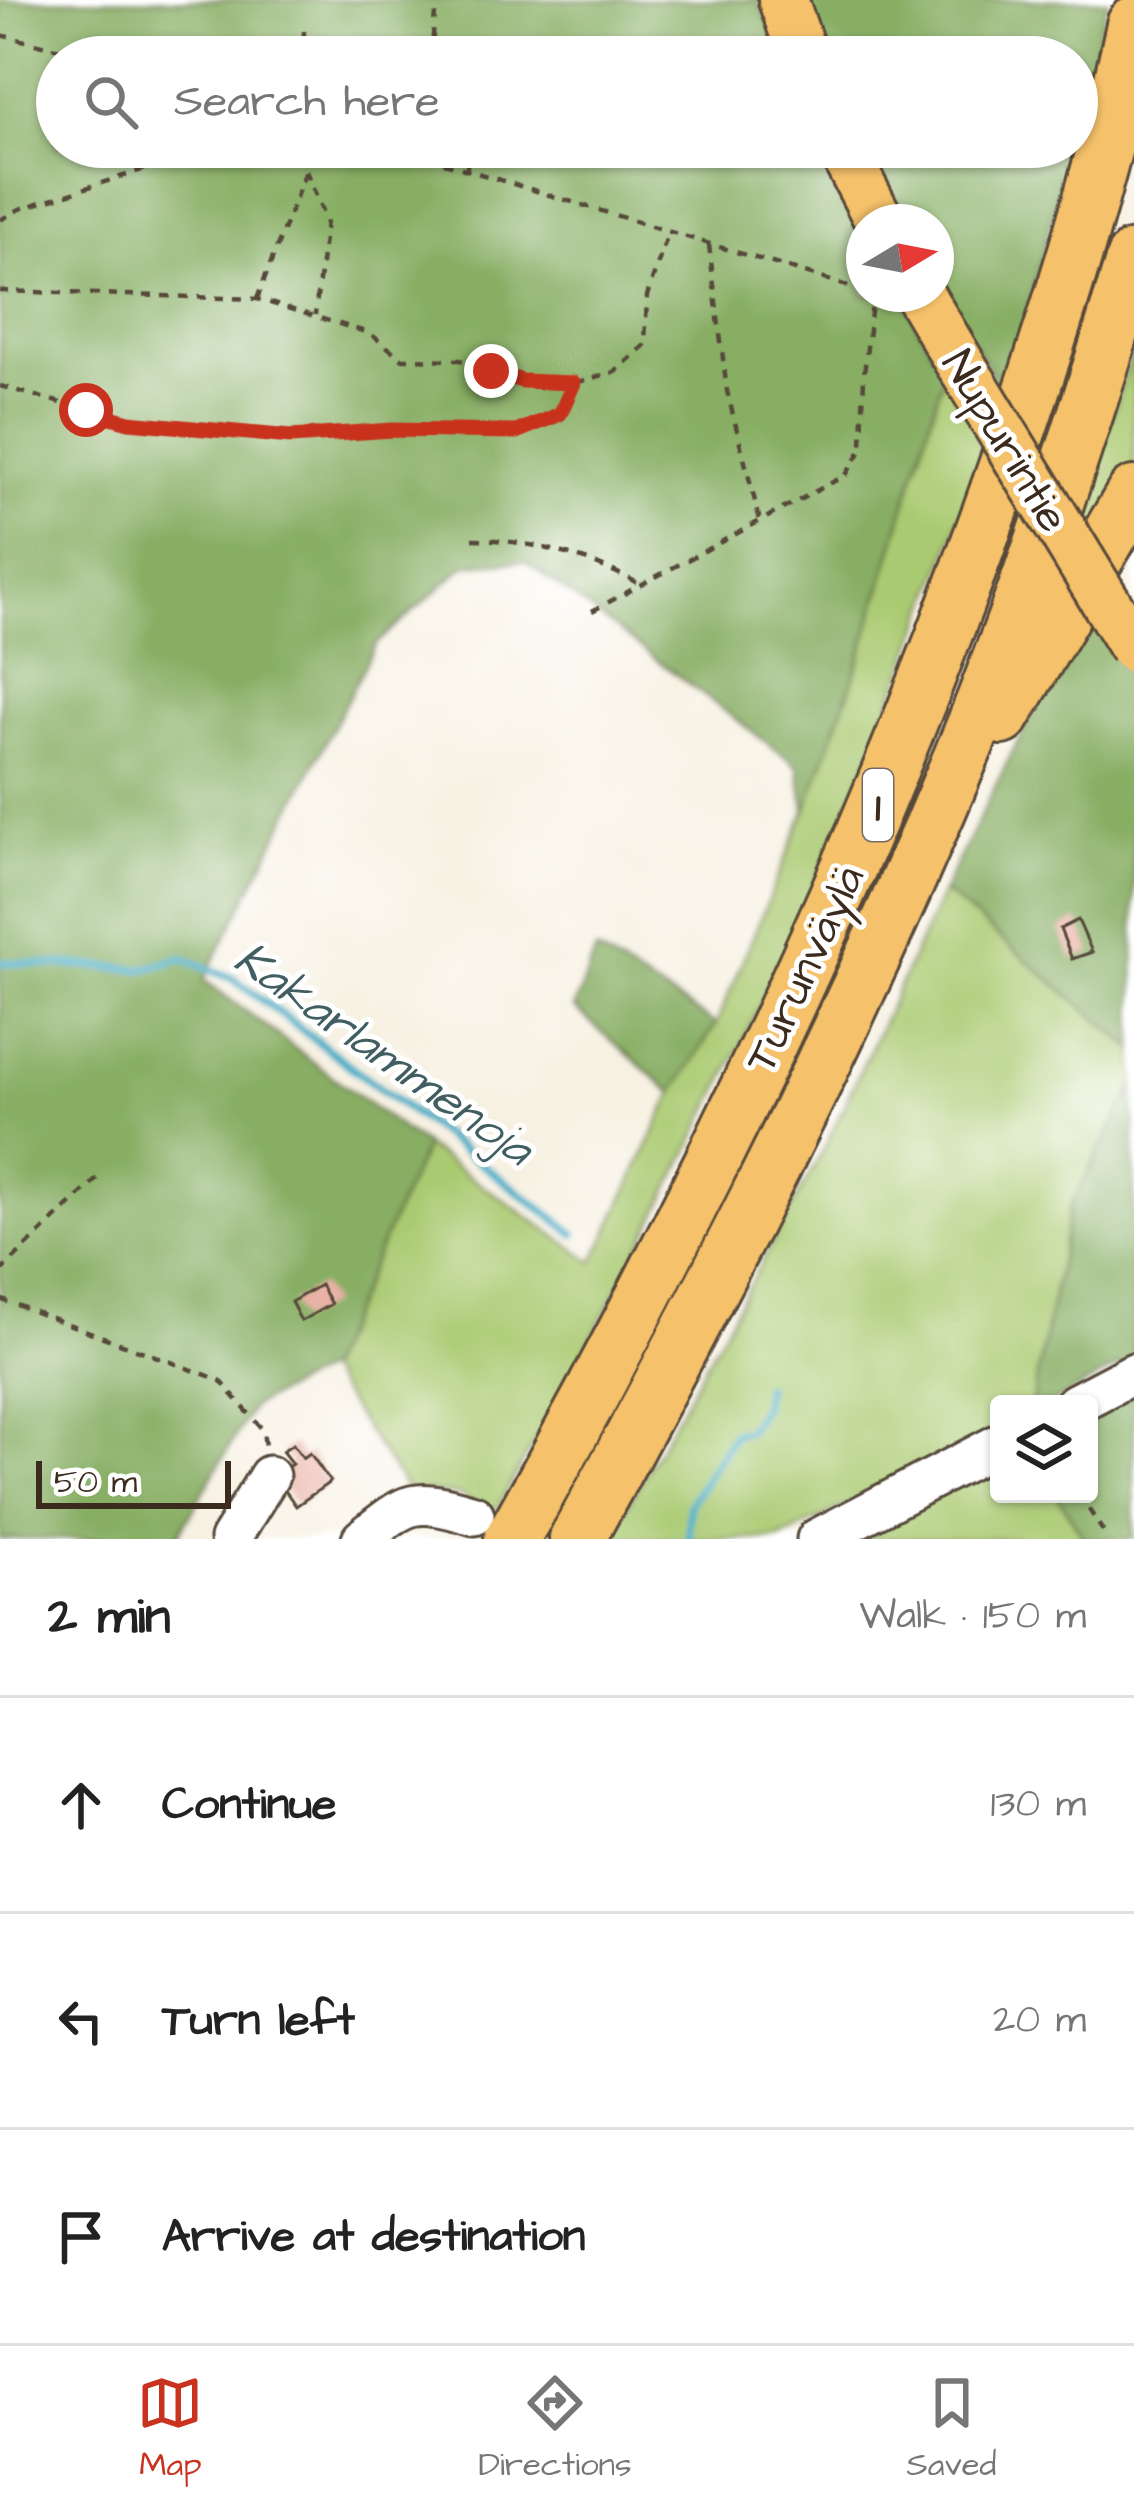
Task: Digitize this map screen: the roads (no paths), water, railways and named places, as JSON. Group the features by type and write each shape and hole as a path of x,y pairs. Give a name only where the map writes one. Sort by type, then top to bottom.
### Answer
{"highway":[{"name":"Turunväylä","path":"493,1527 603,1378 736,1115 877,808 973,563 1046,350 1113,127 1134,26"},
{"name":"Turunväylä","path":"577,1539 698,1321 787,1143 976,721 1102,367 1134,258"},
{"path":"919,852 1134,494"}],"main road":[{"path":"783,0 796,36"},
{"path":"852,168 871,204"},
{"name":"Nupurintie","path":"930,312 1134,648"}],"street":[{"path":"1093,1395 1134,1373"},
{"path":"817,1539 990,1449"},
{"path":"230,1539 269,1476"},
{"path":"362,1539 403,1506 434,1503 493,1527"}],"waterway":[{"name":"Kakarlammenoja","path":"0,962 145,969 182,958 234,979 575,1234"},
{"name":"Kakarlammenoja","path":"689,1539 689,1505 734,1433 747,1431 761,1410 765,1387"}]}
